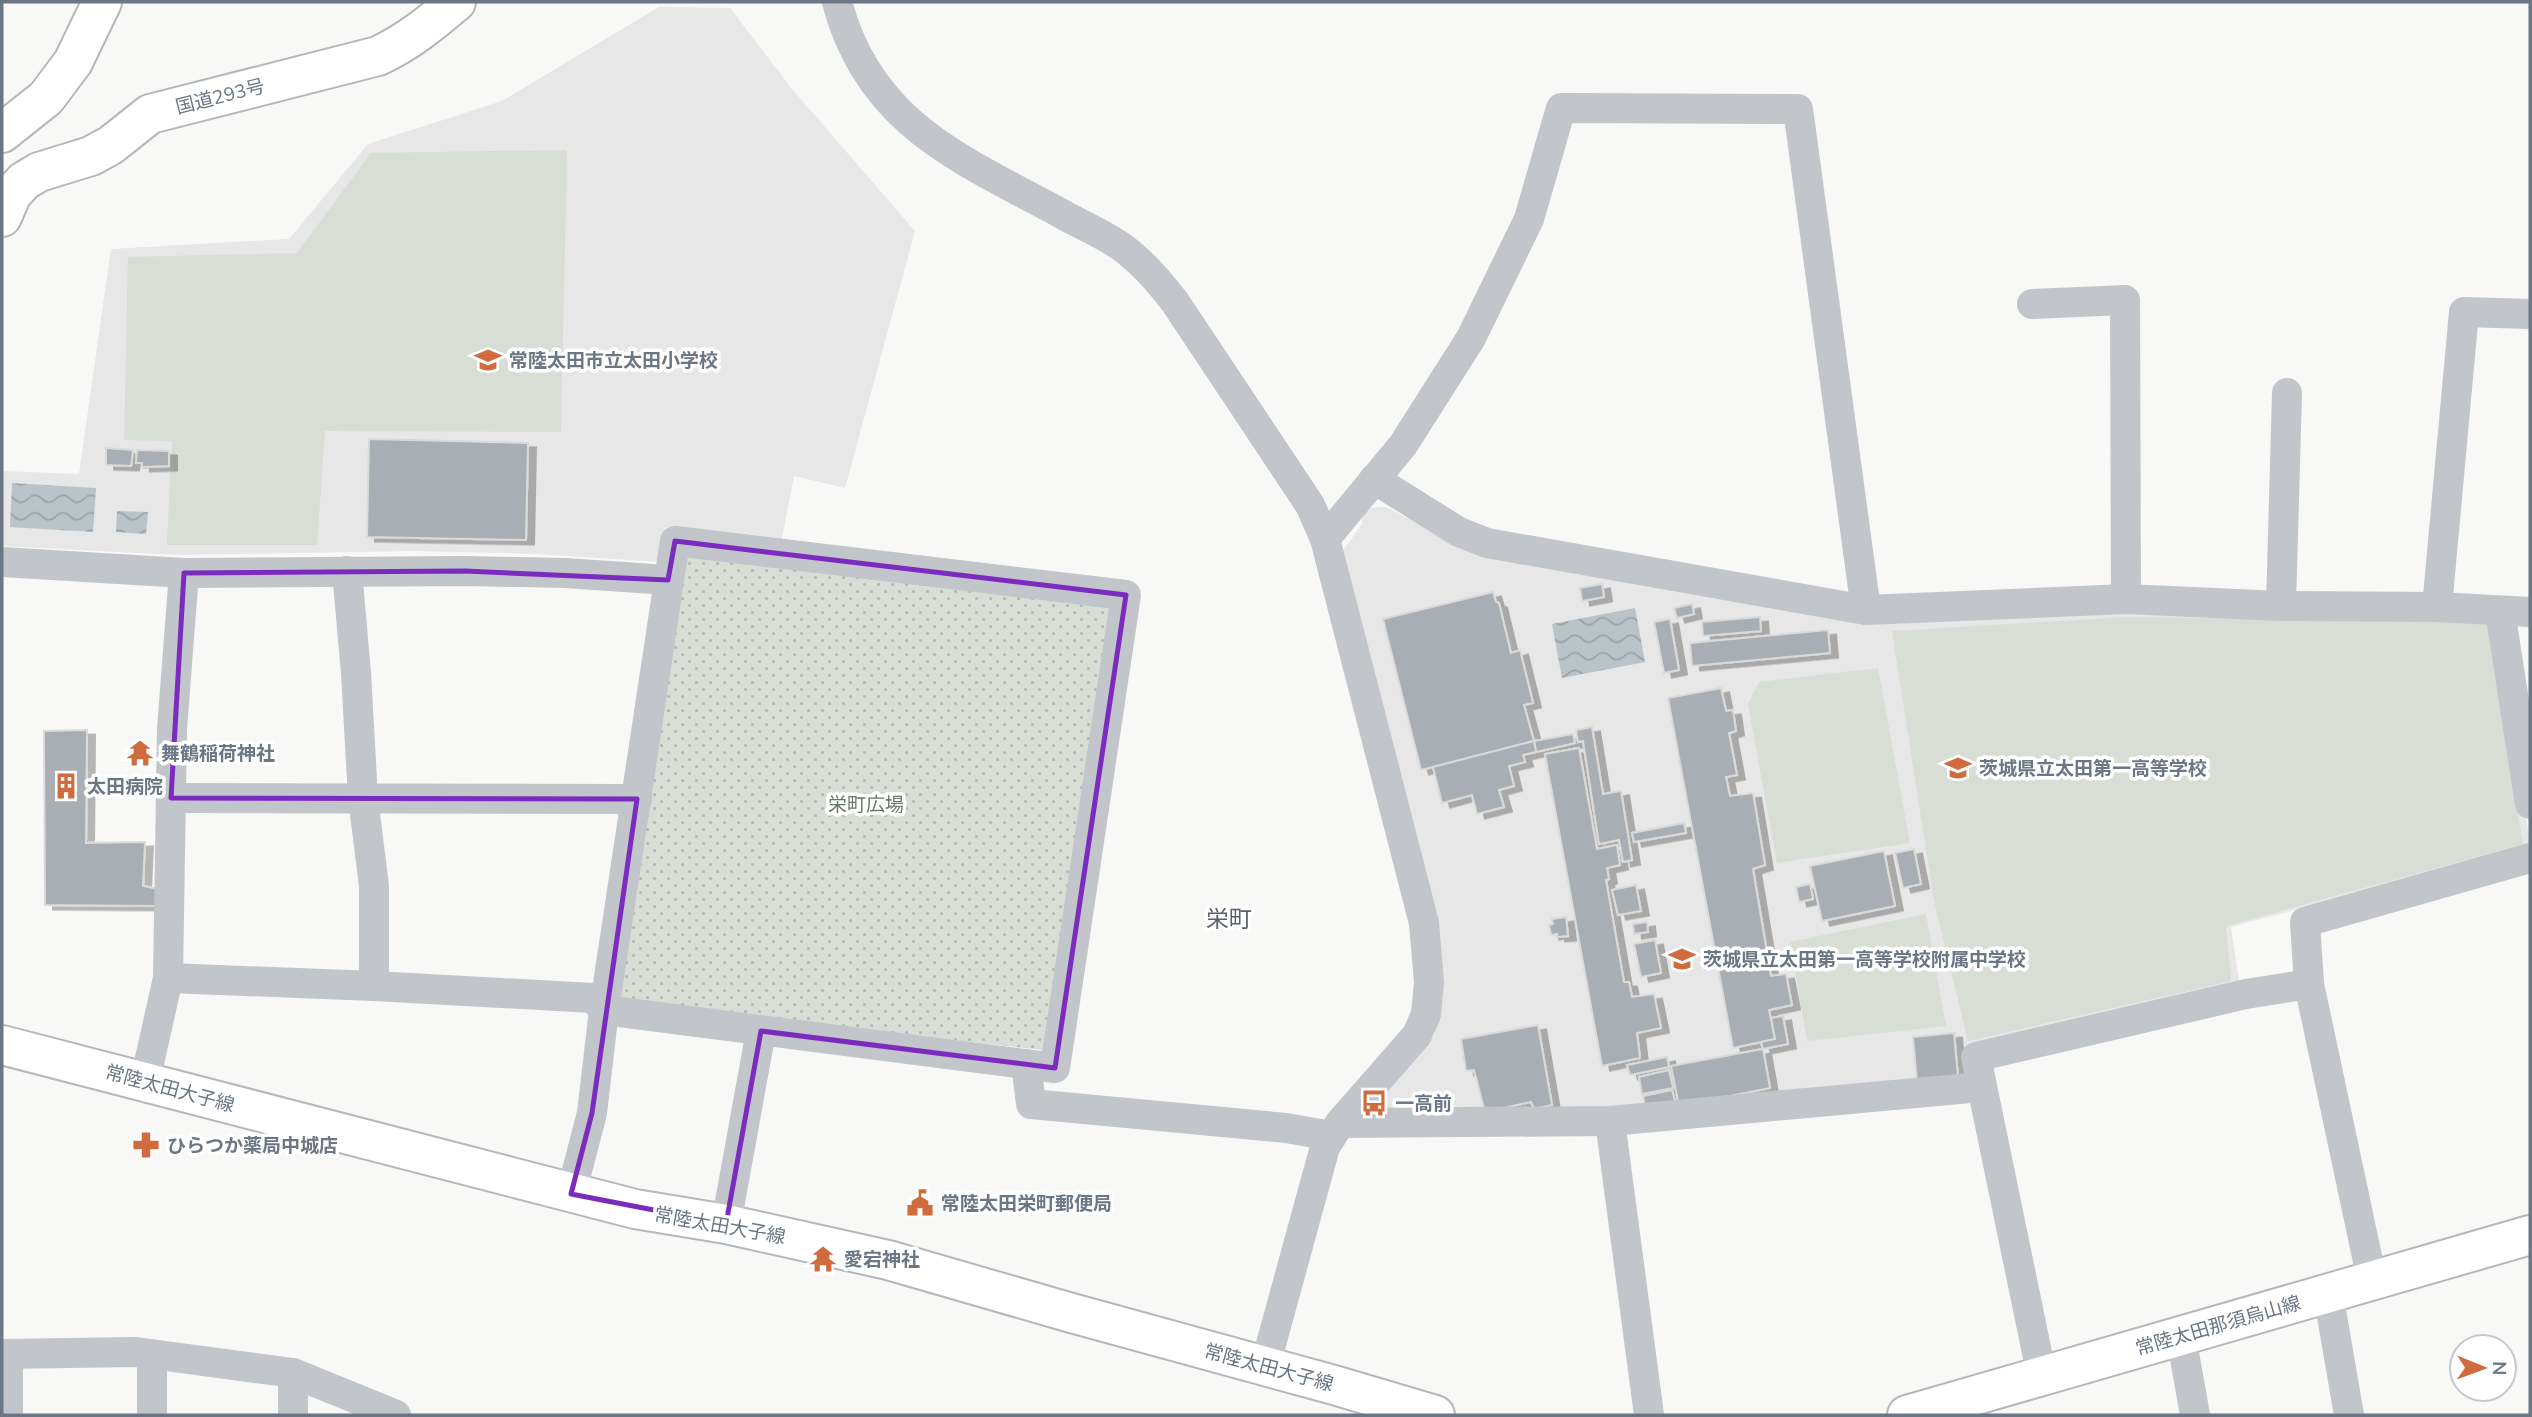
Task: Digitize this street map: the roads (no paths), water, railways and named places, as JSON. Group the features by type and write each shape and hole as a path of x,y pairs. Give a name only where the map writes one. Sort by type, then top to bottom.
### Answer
{"main road":[{"path":"2,133 46,98 74,62 102,2"},
{"name":"国道293号","path":"2,217 12,194 24,181 39,172 91,156 111,145 150,114 378,56 400,46 422,31 456,2"},
{"name":"常陸太田大子線","path":"2,1045 571,1194 635,1209 726,1224 888,1260 1435,1415"},
{"name":"常陸太田那須烏山線","path":"1906,1415 2530,1235"}],"street":[{"path":"837,2 844,30 864,70 886,99 920,132 953,155 1125,249 1152,273 1175,302 1310,505 1325,539 1424,923 1429,982 1426,1014 1417,1035 1336,1129 1325,1147 1265,1366"},
{"path":"1325,539 1402,445 1471,338 1530,219 1561,108 1798,109 1866,610"},
{"path":"2032,304 2125,300 2126,599"},
{"path":"2437,607 2464,312 2530,314"},
{"path":"2281,606 2287,393"},
{"path":"1374,479 1459,532 1487,543 1866,610 2126,599 2530,612"},
{"path":"168,978 593,998 604,1010 1055,1068 1126,595 675,541 604,1010 592,1113 571,1194"},
{"path":"2,562 184,573 565,573 668,580"},
{"path":"347,571 363,798 373,886 374,986"},
{"path":"145,1081 168,978 172,729 184,573"},
{"path":"2500,611 2530,804"},
{"path":"171,798 637,799"},
{"path":"2372,1280 2309,984 2305,922 2530,858"},
{"path":"2042,1377 1976,1057 2246,994 2309,984"},
{"path":"726,1224 761,1031"},
{"path":"1026,1064 1031,1104 1286,1128 1610,1121 1981,1087"},
{"path":"1610,1121 1649,1415"},
{"path":"2328,1293 2348,1415"},
{"path":"2181,1336 2195,1415"},
{"path":"8,1415 5,1354 136,1352 293,1373 396,1415"},
{"path":"152,1355 152,1415"},
{"path":"293,1373 293,1415"}],"water":[{"path":"12,483 96,488 93,532 10,527"},
{"path":"117,511 148,512 146,534 116,532"},
{"path":"1635,608 1645,662 1562,678 1552,624"}],"place":[{"name":"常陸太田市立太田小学校","path":"488,360"},
{"name":"舞鶴稲荷神社","path":"140,753"},
{"name":"茨城県立太田第一高等学校","path":"1958,768"},
{"name":"太田病院","path":"66,786"},
{"name":"茨城県立太田第一高等学校附属中学校","path":"1682,959"},
{"name":"一高前","path":"1374,1103"},
{"name":"ひらつか薬局中城店","path":"146,1145"},
{"name":"常陸太田栄町郵便局","path":"920,1203"},
{"name":"愛宕神社","path":"823,1259"}],"district":[{"name":"栄町","path":"1229,919"}],"park label":[{"name":"栄町広場","path":"866,804"}]}
